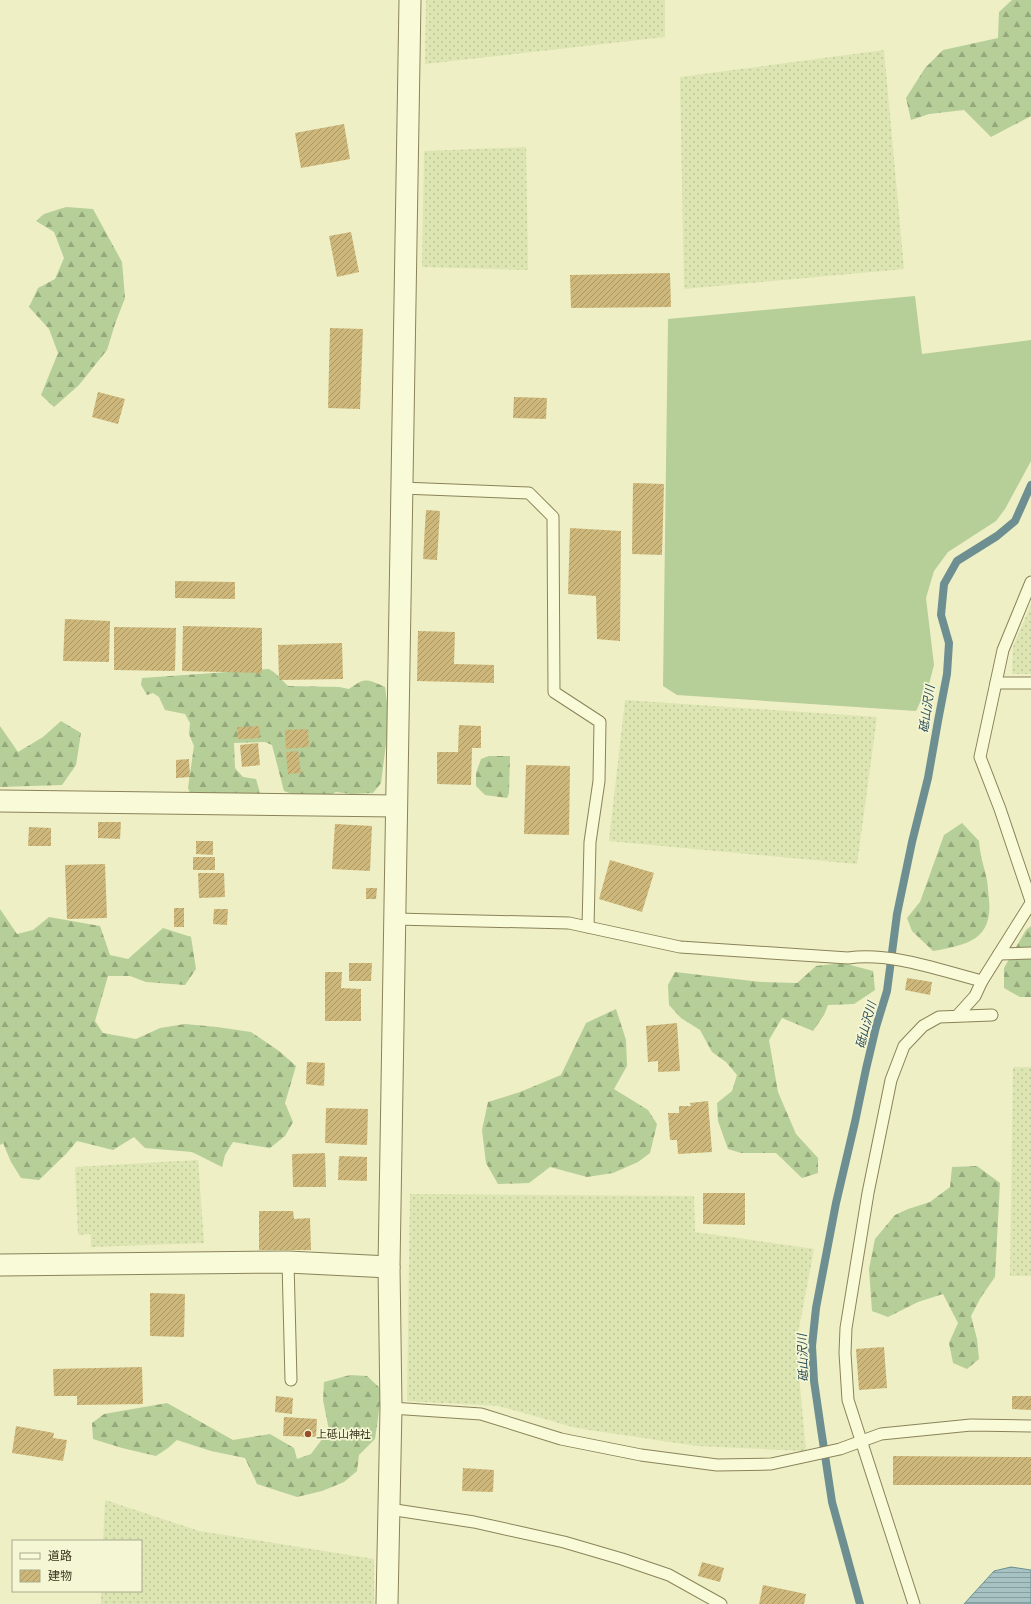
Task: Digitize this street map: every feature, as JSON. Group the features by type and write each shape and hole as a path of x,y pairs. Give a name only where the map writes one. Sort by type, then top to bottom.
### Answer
{"street":[{"path":"387,1604 391,1408 389,1267 410,0"},
{"path":"0,802 396,806"},
{"path":"0,1265 288,1262 389,1267"}],"lane":[{"path":"402,488 530,493 553,517 554,692 600,722 599,781 590,842 588,926"},
{"path":"958,1016 975,996 982,981 1031,902 1000,809 980,757 1003,650 1031,582"},
{"path":"996,683 1031,683"},
{"path":"395,919 568,923 588,926 680,948 848,958 865,956 909,962 982,981"},
{"path":"999,954 1031,952"},
{"path":"914,1604 848,1400 846,1328 868,1192 891,1080 904,1046 923,1026 939,1017 992,1015"},
{"path":"288,1262 290,1380"},
{"path":"391,1408 481,1414 561,1439 640,1455 717,1465 771,1464 840,1449 881,1434 971,1425 1031,1426"},
{"path":"388,1509 474,1522 564,1542 669,1575 721,1604"}],"green space":[{"path":"426,0 665,0 665,37 425,64"},
{"path":"1012,0 1031,0 1031,116 991,137 964,110 929,114 911,120 906,98 925,68 943,50 998,38 999,12"},
{"path":"884,50 904,269 684,289 680,77"},
{"path":"526,147 528,270 422,267 424,151"},
{"path":"66,207 93,209 122,262 125,298 107,350 79,385 54,407 41,395 58,353 49,329 29,307 38,288 55,279 64,258 54,232 36,221 44,214"},
{"path":"915,296 922,354 1031,340 1031,461 1005,509 996,521 948,552 934,571 926,598 934,665 929,684 916,711 677,695 663,686 668,319"},
{"path":"1031,605 1031,674 1012,674 1013,647"},
{"path":"269,669 288,686 339,687 349,689 359,682 366,680 385,687 387,703 387,736 381,783 373,793 351,794 336,792 319,801 297,796 284,791 272,745 265,742 234,743 235,768 243,777 256,779 260,793 256,799 191,796 188,788 194,746 189,734 190,723 185,714 165,710 159,697 153,693 147,695 141,685 142,678"},
{"path":"625,700 877,717 857,864 609,841"},
{"path":"61,721 81,733 76,765 62,785 0,787 0,726 18,752 43,737"},
{"path":"489,756 510,756 509,793 507,798 485,795 476,786 476,773 481,759"},
{"path":"962,823 979,841 987,880 989,899 987,924 982,932 967,943 933,951 912,931 907,918 920,902 944,835"},
{"path":"0,909 17,934 33,930 49,917 100,926 110,955 128,959 163,928 191,937 196,969 185,985 146,982 130,976 108,976 95,1021 103,1033 136,1039 160,1028 185,1024 251,1032 279,1051 296,1066 285,1103 293,1122 285,1136 270,1148 233,1142 225,1155 222,1167 192,1152 145,1148 134,1137 113,1150 77,1141 39,1180 21,1178 11,1162 3,1143 0,1145"},
{"path":"1031,926 1031,997 1020,997 1004,988 1004,968 1026,930"},
{"path":"843,963 873,971 875,990 854,1004 828,1005 824,1015 813,1031 782,1018 769,1040 778,1092 796,1134 818,1158 818,1173 802,1178 776,1153 741,1153 728,1149 718,1121 717,1103 732,1091 737,1075 726,1062 712,1052 700,1030 681,1018 669,1005 668,985 675,972 761,982 797,983 816,966"},
{"path":"616,1009 626,1040 627,1066 614,1089 648,1110 657,1124 650,1153 638,1162 613,1173 587,1177 550,1167 529,1183 498,1184 486,1163 482,1130 488,1102 520,1092 561,1075 586,1023"},
{"path":"1013,1067 1031,1067 1031,1276 1010,1276"},
{"path":"198,1160 204,1243 91,1247 91,1234 78,1235 75,1167"},
{"path":"977,1166 1000,1183 995,1277 981,1297 971,1316 977,1339 979,1359 967,1369 953,1363 949,1343 958,1323 943,1294 918,1302 888,1317 872,1311 869,1269 875,1239 895,1215 930,1202 950,1187 952,1167"},
{"path":"410,1194 694,1196 695,1232 814,1249 796,1344 806,1451 697,1446 576,1428 499,1406 407,1401"},
{"path":"350,1375 367,1376 382,1390 375,1439 359,1455 357,1471 344,1482 322,1491 297,1497 257,1484 245,1458 211,1451 177,1440 156,1456 93,1439 92,1423 104,1414 167,1403 233,1440 270,1434 294,1448 297,1459 311,1454 329,1430 323,1400 324,1382"},
{"path":"105,1500 199,1531 374,1559 374,1604 101,1604 101,1592 142,1592 142,1540 103,1540"}],"water":[{"path":"1011,1567 1031,1570 1031,1604 964,1604 994,1571"}],"building":[{"path":"344,124 350,159 301,168 295,133"},
{"path":"351,232 359,272 337,277 329,236"},
{"path":"670,273 671,307 571,308 570,275"},
{"path":"330,328 363,329 360,409 328,408"},
{"path":"98,392 125,399 118,424 92,417"},
{"path":"514,397 547,398 546,419 513,418"},
{"path":"633,483 664,484 662,555 632,554"},
{"path":"426,510 440,511 437,560 423,559"},
{"path":"570,528 621,531 620,641 597,639 596,596 568,594"},
{"path":"175,581 235,582 235,599 175,598"},
{"path":"65,619 110,621 109,662 63,661"},
{"path":"183,626 262,628 262,673 182,671"},
{"path":"114,627 176,628 175,671 114,670"},
{"path":"418,631 455,632 454,664 494,665 494,683 417,681"},
{"path":"342,643 343,679 279,680 278,645"},
{"path":"459,725 481,726 481,748 472,748 471,785 437,784 437,752 458,752"},
{"path":"259,726 260,738 238,739 237,727"},
{"path":"308,729 309,747 286,749 285,730"},
{"path":"258,743 260,765 242,767 240,745"},
{"path":"298,751 301,773 288,774 286,752"},
{"path":"189,759 190,777 176,778 176,760"},
{"path":"526,765 570,766 569,835 524,834"},
{"path":"98,822 121,822 120,839 98,838"},
{"path":"335,824 372,826 370,871 332,869"},
{"path":"29,827 51,828 51,846 28,846"},
{"path":"196,841 213,841 213,855 196,854"},
{"path":"193,857 215,857 215,870 193,870"},
{"path":"610,860 654,873 642,912 599,899"},
{"path":"105,864 107,918 67,919 65,865"},
{"path":"198,873 224,873 225,897 199,898"},
{"path":"366,888 377,888 376,899 366,899"},
{"path":"174,908 184,908 184,927 174,927"},
{"path":"214,909 228,909 227,925 213,924"},
{"path":"349,963 372,963 371,981 349,981"},
{"path":"325,972 342,972 341,988 361,989 361,1021 325,1021"},
{"path":"907,978 932,982 930,995 905,990"},
{"path":"677,1023 680,1071 658,1072 658,1061 648,1062 646,1026"},
{"path":"307,1062 325,1063 324,1086 306,1084"},
{"path":"708,1101 712,1152 678,1154 677,1140 670,1140 668,1113 679,1113 679,1106 691,1106 690,1103"},
{"path":"326,1108 368,1109 367,1145 325,1143"},
{"path":"325,1153 326,1187 293,1187 292,1154"},
{"path":"339,1156 367,1157 367,1181 338,1180"},
{"path":"703,1193 745,1193 745,1225 703,1224"},
{"path":"259,1211 293,1211 294,1219 310,1218 311,1250 259,1250"},
{"path":"150,1293 185,1294 184,1337 150,1336"},
{"path":"884,1347 887,1388 859,1390 856,1349"},
{"path":"142,1367 143,1404 77,1405 77,1396 54,1396 53,1369"},
{"path":"276,1396 293,1398 292,1414 275,1412"},
{"path":"1012,1396 1031,1396 1031,1410 1012,1409"},
{"path":"284,1417 317,1419 316,1437 283,1436"},
{"path":"16,1426 54,1433 53,1438 67,1440 63,1461 12,1453"},
{"path":"893,1456 1031,1457 1031,1485 893,1485"},
{"path":"463,1468 494,1470 493,1492 462,1491"},
{"path":"702,1562 724,1568 720,1582 698,1576"},
{"path":"763,1585 806,1594 804,1604 759,1604"}],"waterway":[{"name":"砥山沢川","path":"860,1604 832,1502 821,1429 814,1381 812,1346 816,1308 836,1203 866,1069 876,1027 887,991 897,914 912,842 928,778 947,674 949,643 941,615 944,584 957,561 997,536 1015,521 1031,485"}],"place":[{"name":"上砥山神社","path":"308,1434"}]}
